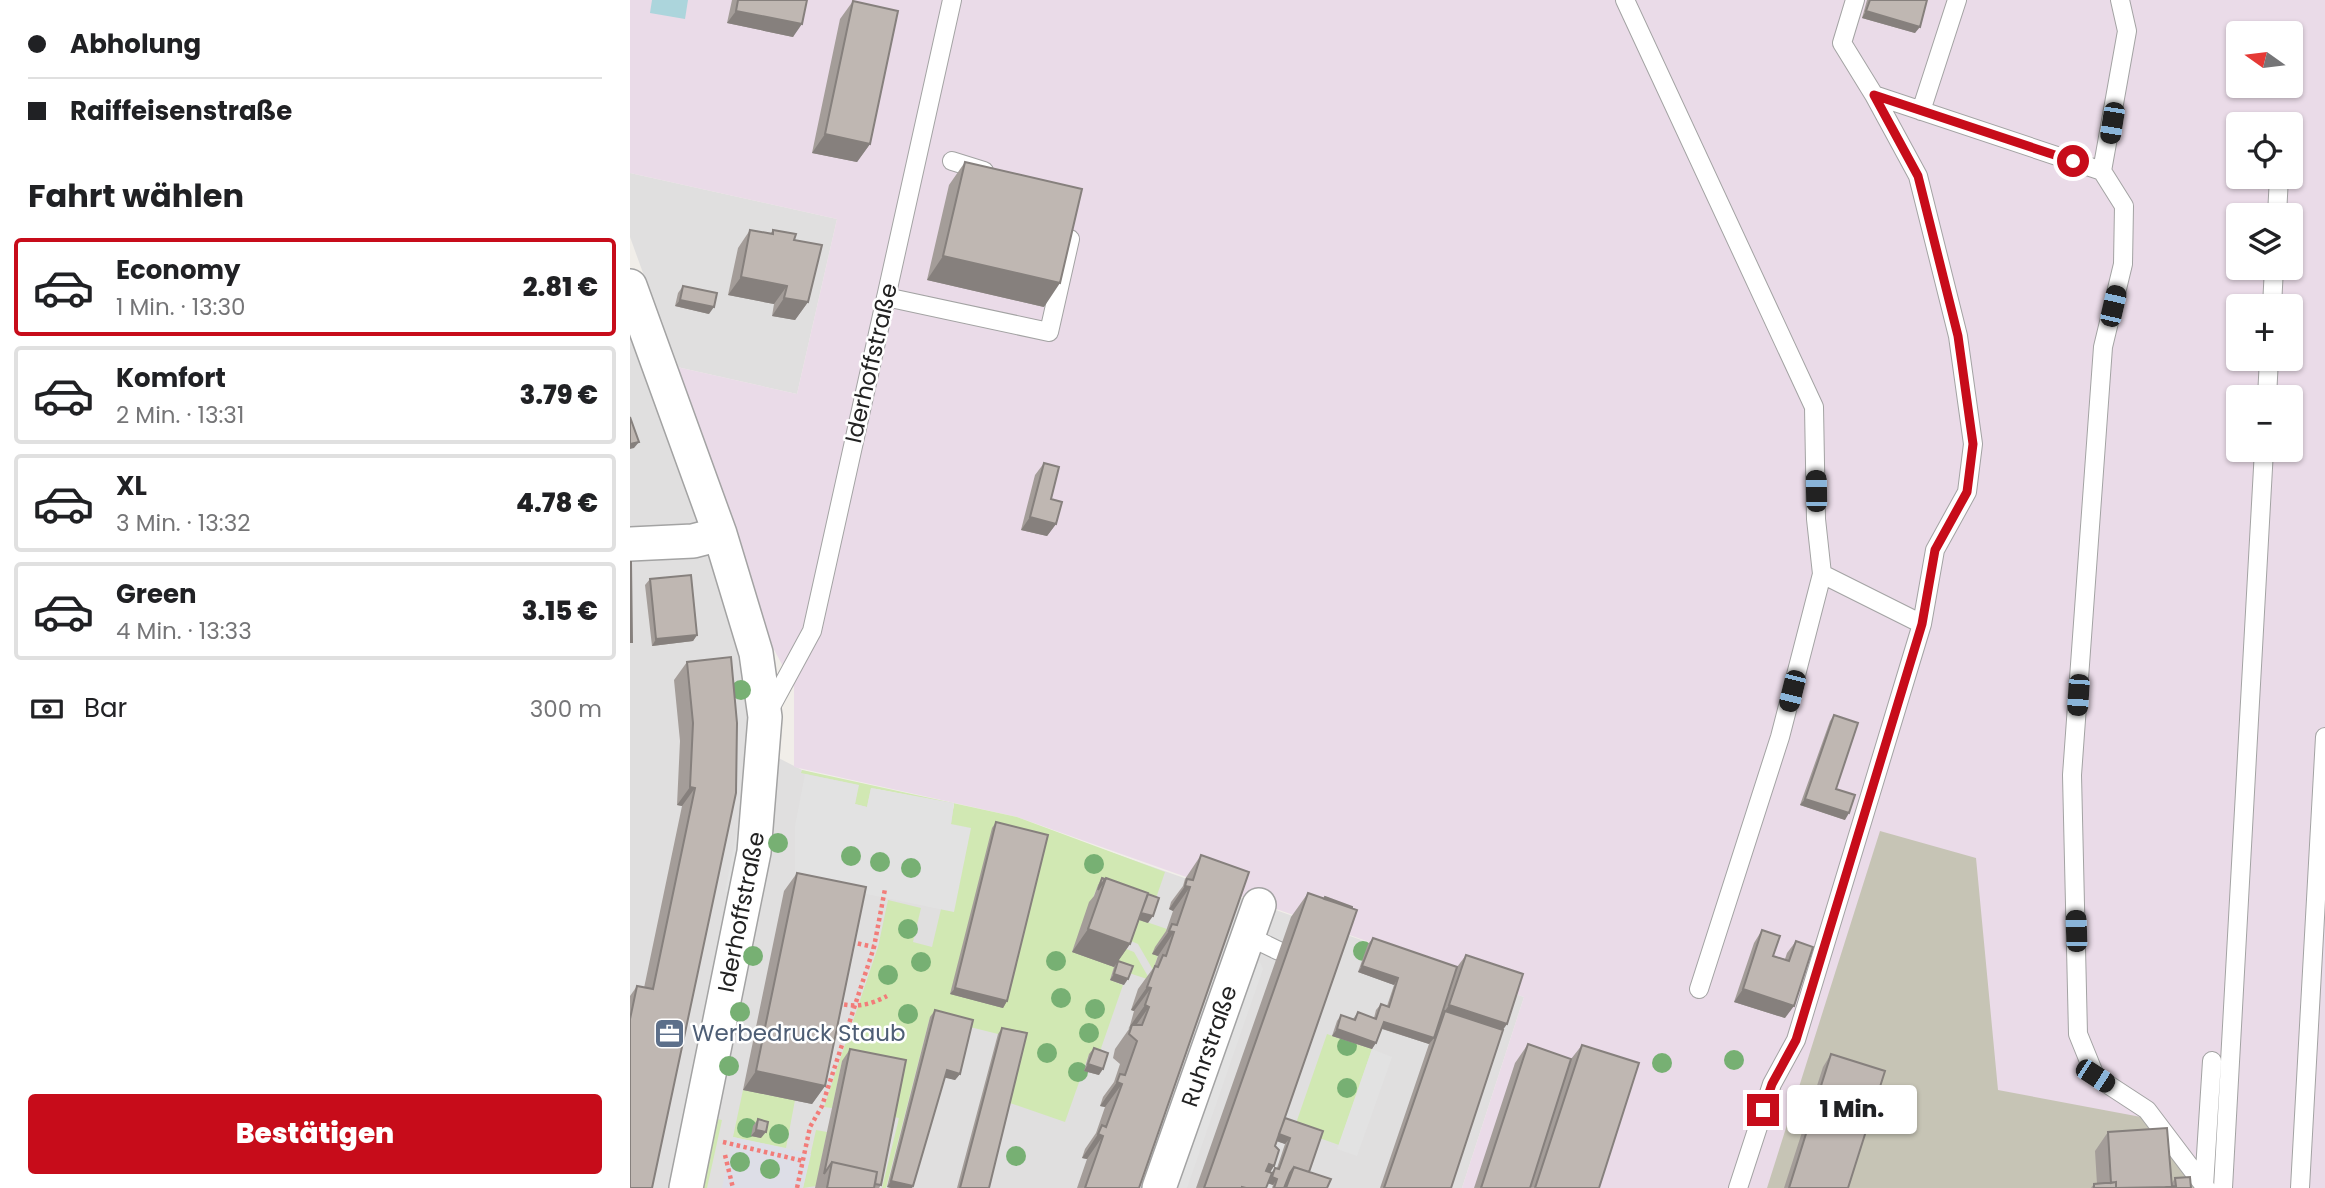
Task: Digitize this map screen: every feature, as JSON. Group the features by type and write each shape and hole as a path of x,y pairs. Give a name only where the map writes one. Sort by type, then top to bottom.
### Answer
{"street":[{"name":"Iderhoffstraße","path":"630,286 720,534 756,653 765,717 754,852 686,1188"},
{"path":"630,544 693,541 720,534"},
{"name":"Ruhrstraße","path":"1159,1188 1220,996 1259,905"}],"lane":[{"name":"Iderhoffstraße","path":"765,717 812,631 952,0"},
{"path":"1625,0 1814,407 1816,519 1822,574 1780,737 1699,989"},
{"path":"1738,1188 1772,1084 1796,1040 1922,624 1935,550 1967,492 1973,444 1958,336 1918,176 1842,43 1855,0"},
{"path":"1921,111 1956,0"},
{"path":"2102,171 2127,31 2120,0"},
{"path":"1874,95 2102,171 2124,206 2123,264 2104,347 2072,775 2078,1034 2095,1076 2147,1110 2205,1187"},
{"path":"952,161 1003,176"},
{"path":"886,297 1049,332 1073,226"},
{"path":"2223,1188 2263,462"},
{"path":"1822,574 1922,624"},
{"path":"2301,1188 2325,737"},
{"path":"1242,940 1279,951"},
{"path":"2205,1187 2212,1061"}],"path":[{"path":"797,1188 810,1126 822,1106 852,1007 874,947 885,889"},
{"path":"846,941 874,947"},
{"path":"833,1002 852,1007 871,1004 887,996"},
{"path":"733,1188 721,1142 803,1161"}],"shaded area":[{"path":"630,0 2325,0 2325,1188 1462,1188 1524,997 1017,817 794,767 794,687 770,642 736,528 677,367 797,394 837,219 630,173"},
{"path":"630,173 837,219 797,394 677,367 630,237"},
{"path":"630,330 705,538 740,649 753,745 802,770 1076,840 1524,997 1462,1188 630,1188"},
{"path":"805,774 859,785 855,804 867,807 871,788 954,803 951,824 971,828 954,912 803,881 795,874 795,826"},
{"path":"737,830 748,831 735,894 725,892"},
{"path":"1880,831 1976,858 1998,1090 2141,1117 2195,1188 1767,1188"},
{"path":"1260,962 1263,969 1187,1188 1166,1188 1243,971"},
{"path":"1372,1049 1392,1057 1357,1156 1337,1149"},
{"path":"733,1137 811,1154 803,1188 722,1188"}],"green space":[{"path":"802,770 1017,817 1165,872 1154,904 1098,885 1072,952 1121,947 1134,952 1150,980 1114,968 1110,980 1123,985 1098,1057 1089,1054 1065,1122 1007,1102 1022,1040 930,1017 886,1188 882,1188 899,1118 889,1116 842,1061 832,1108 824,1107 878,947 888,900 921,908 913,942 932,947 941,909 954,911 951,824 954,804 871,788 867,807 855,804 858,785 801,773"},
{"path":"1132,917 1167,929 1153,970 1138,944 1124,938"},
{"path":"1327,1034 1372,1049 1339,1145 1294,1129"},
{"path":"743,1090 795,1100 786,1148 733,1137"},
{"path":"712,1118 722,1120 707,1188 700,1188"},
{"path":"816,1130 827,1132 816,1186 803,1188"}],"water":[{"path":"652,0 688,0 685,19 650,13"}],"building":[{"path":"738,0 807,0 802,24 736,11"},
{"path":"1870,0 1927,0 1920,27 1866,11"},
{"path":"853,1 898,11 870,144 825,134"},
{"path":"965,162 1082,189 1060,283 943,256"},
{"path":"750,230 796,234 794,240 822,245 808,302 784,298 787,286 741,277"},
{"path":"683,286 717,293 714,307 680,300"},
{"path":"630,417 639,442 630,444"},
{"path":"1044,463 1059,467 1051,499 1062,502 1056,524 1030,517"},
{"path":"631,562 632,642 630,642"},
{"path":"691,575 697,635 656,639 650,579"},
{"path":"731,657 737,723 736,793 652,1188 630,1188 630,1019 637,986 653,989 695,788 690,787 693,723 687,662"},
{"path":"1834,715 1858,723 1836,789 1855,795 1849,813 1805,799"},
{"path":"996,822 1048,835 1007,1001 955,988"},
{"path":"1201,855 1249,872 1139,1188 1085,1188 1103,1136 1098,1134 1102,1125 1106,1127 1122,1084 1117,1082 1120,1074 1125,1075 1137,1041 1129,1034 1132,1025 1142,1025 1149,1007 1145,1005 1151,988 1147,987 1155,966 1158,967 1163,955 1166,956 1174,932 1169,931 1172,924 1177,925 1190,887 1185,886 1187,879 1193,880"},
{"path":"797,873 866,887 825,1086 756,1071"},
{"path":"1106,878 1148,893 1130,944 1088,929"},
{"path":"1308,893 1357,910 1275,1146 1279,1150 1274,1166 1269,1164 1266,1171 1272,1173 1266,1188 1204,1188"},
{"path":"1148,894 1159,898 1153,916 1141,913"},
{"path":"1325,897 1352,907 1352,908 1324,899"},
{"path":"1762,930 1780,936 1773,956 1789,961 1796,941 1813,947 1794,1006 1743,989"},
{"path":"1373,938 1457,967 1434,1038 1384,1022 1376,1043 1337,1029 1341,1015 1355,1020 1358,1012 1376,1019 1381,1004 1389,1007 1398,978 1362,966"},
{"path":"1466,955 1523,974 1507,1024 1449,1005"},
{"path":"1118,961 1133,966 1128,979 1114,974"},
{"path":"935,1010 973,1020 960,1074 947,1070 913,1186 891,1181"},
{"path":"1445,1011 1503,1030 1451,1188 1384,1188"},
{"path":"1002,1028 1027,1033 989,1188 960,1188"},
{"path":"1528,1044 1571,1059 1530,1188 1481,1188"},
{"path":"1582,1045 1639,1063 1599,1188 1535,1188"},
{"path":"1094,1048 1108,1053 1103,1069 1088,1064"},
{"path":"850,1049 906,1060 881,1185 875,1184 877,1172 832,1162 824,1174"},
{"path":"1831,1054 1885,1071 1848,1188 1789,1188"},
{"path":"1285,1118 1323,1131 1309,1172 1294,1167 1284,1188 1274,1188 1277,1179 1272,1177 1275,1168 1279,1169 1290,1138 1279,1134"},
{"path":"758,1119 768,1122 766,1132 756,1130"},
{"path":"2167,1128 2172,1187 2116,1188 2116,1182 2111,1183 2108,1132"},
{"path":"832,1162 877,1172 874,1188 827,1188"},
{"path":"1294,1167 1331,1179 1327,1188 1286,1188"},
{"path":"2190,1177 2191,1188 2157,1188 2176,1186 2175,1178"},
{"path":"2116,1182 2116,1188 2094,1188 2094,1184"}],"place":[{"name":"Werbedruck Staub","path":"669,1033"}],"route":[{"path":"1763,1110 1772,1084 1796,1040 1922,624 1935,550 1967,492 1973,444 1958,336 1918,176 1874,95 2073,161"}]}
